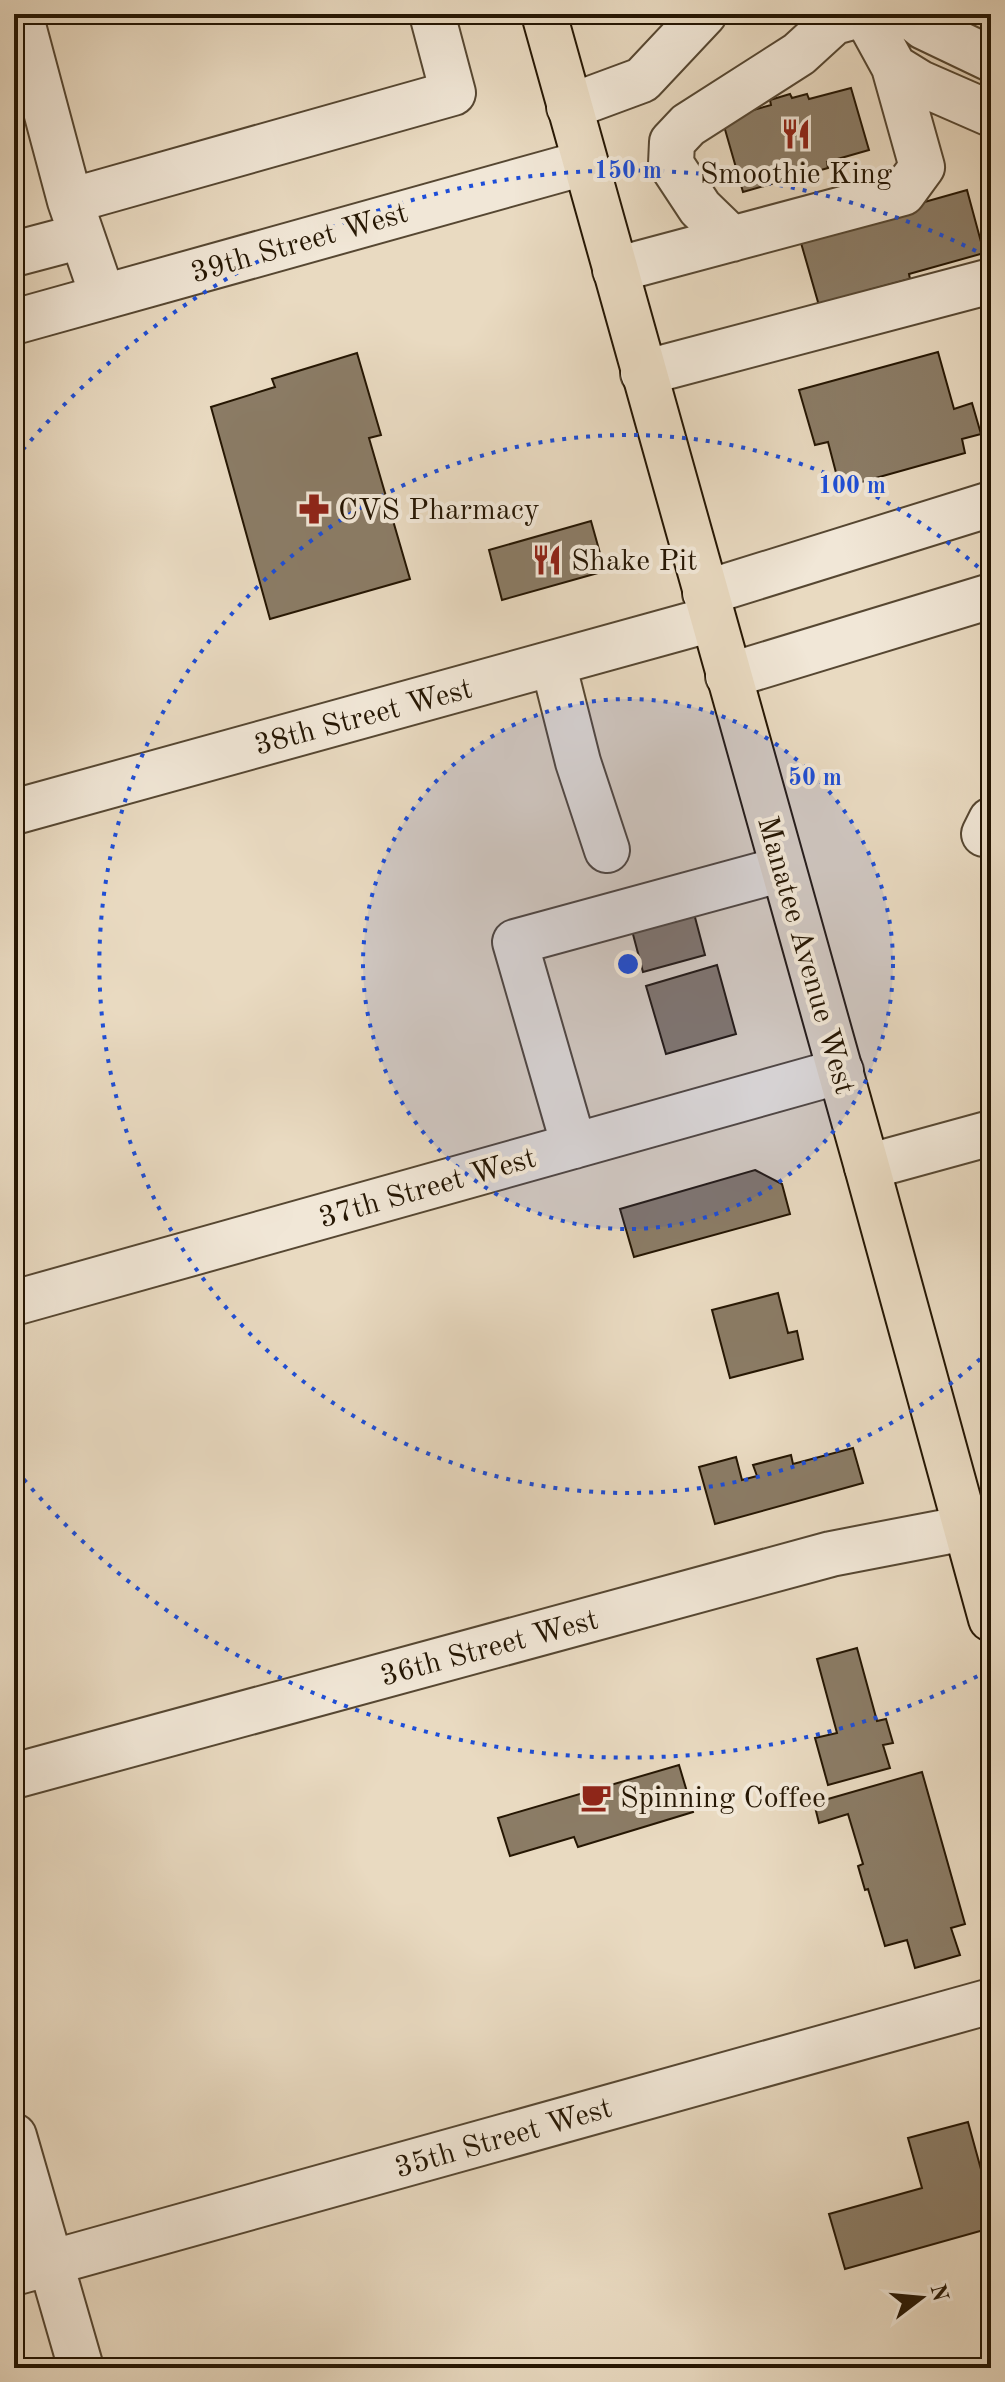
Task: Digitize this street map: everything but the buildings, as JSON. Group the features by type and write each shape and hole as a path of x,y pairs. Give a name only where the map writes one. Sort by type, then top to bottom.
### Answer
{"main road":[{"name":"Manatee Avenue West","path":"544,14 841,1071 991,1619"}],"street":[{"path":"20,14 76,218 103,297"},
{"path":"14,254 76,218 453,93 432,14"},
{"path":"569,107 642,80 704,14"},
{"path":"615,270 732,239 903,193 922,167 894,67 864,14 834,22 799,54 688,125 672,142 671,164 700,208 732,239"},
{"path":"908,14 924,27 991,59"},
{"path":"894,67 920,83 991,114"},
{"name":"39th Street West","path":"14,322 584,163"},
{"path":"643,373 991,281"},
{"name":"38th Street West","path":"14,812 553,663 991,504"},
{"path":"728,676 991,596"},
{"path":"553,663 578,762 607,850"},
{"path":"574,1146 515,942 783,869"},
{"name":"37th Street West","path":"14,1303 841,1071"},
{"path":"867,1167 991,1133"},
{"name":"36th Street West","path":"14,1776 831,1554 966,1528"},
{"name":"35th Street West","path":"32,2268 991,2001"},
{"path":"14,2136 32,2268 81,2368"}],"place":[{"name":"Smoothie King","path":"796,134"},
{"name":"CVS Pharmacy","path":"314,509"},
{"name":"Shake Pit","path":"547,560"},
{"name":"Spinning Coffee","path":"596,1797"}]}
